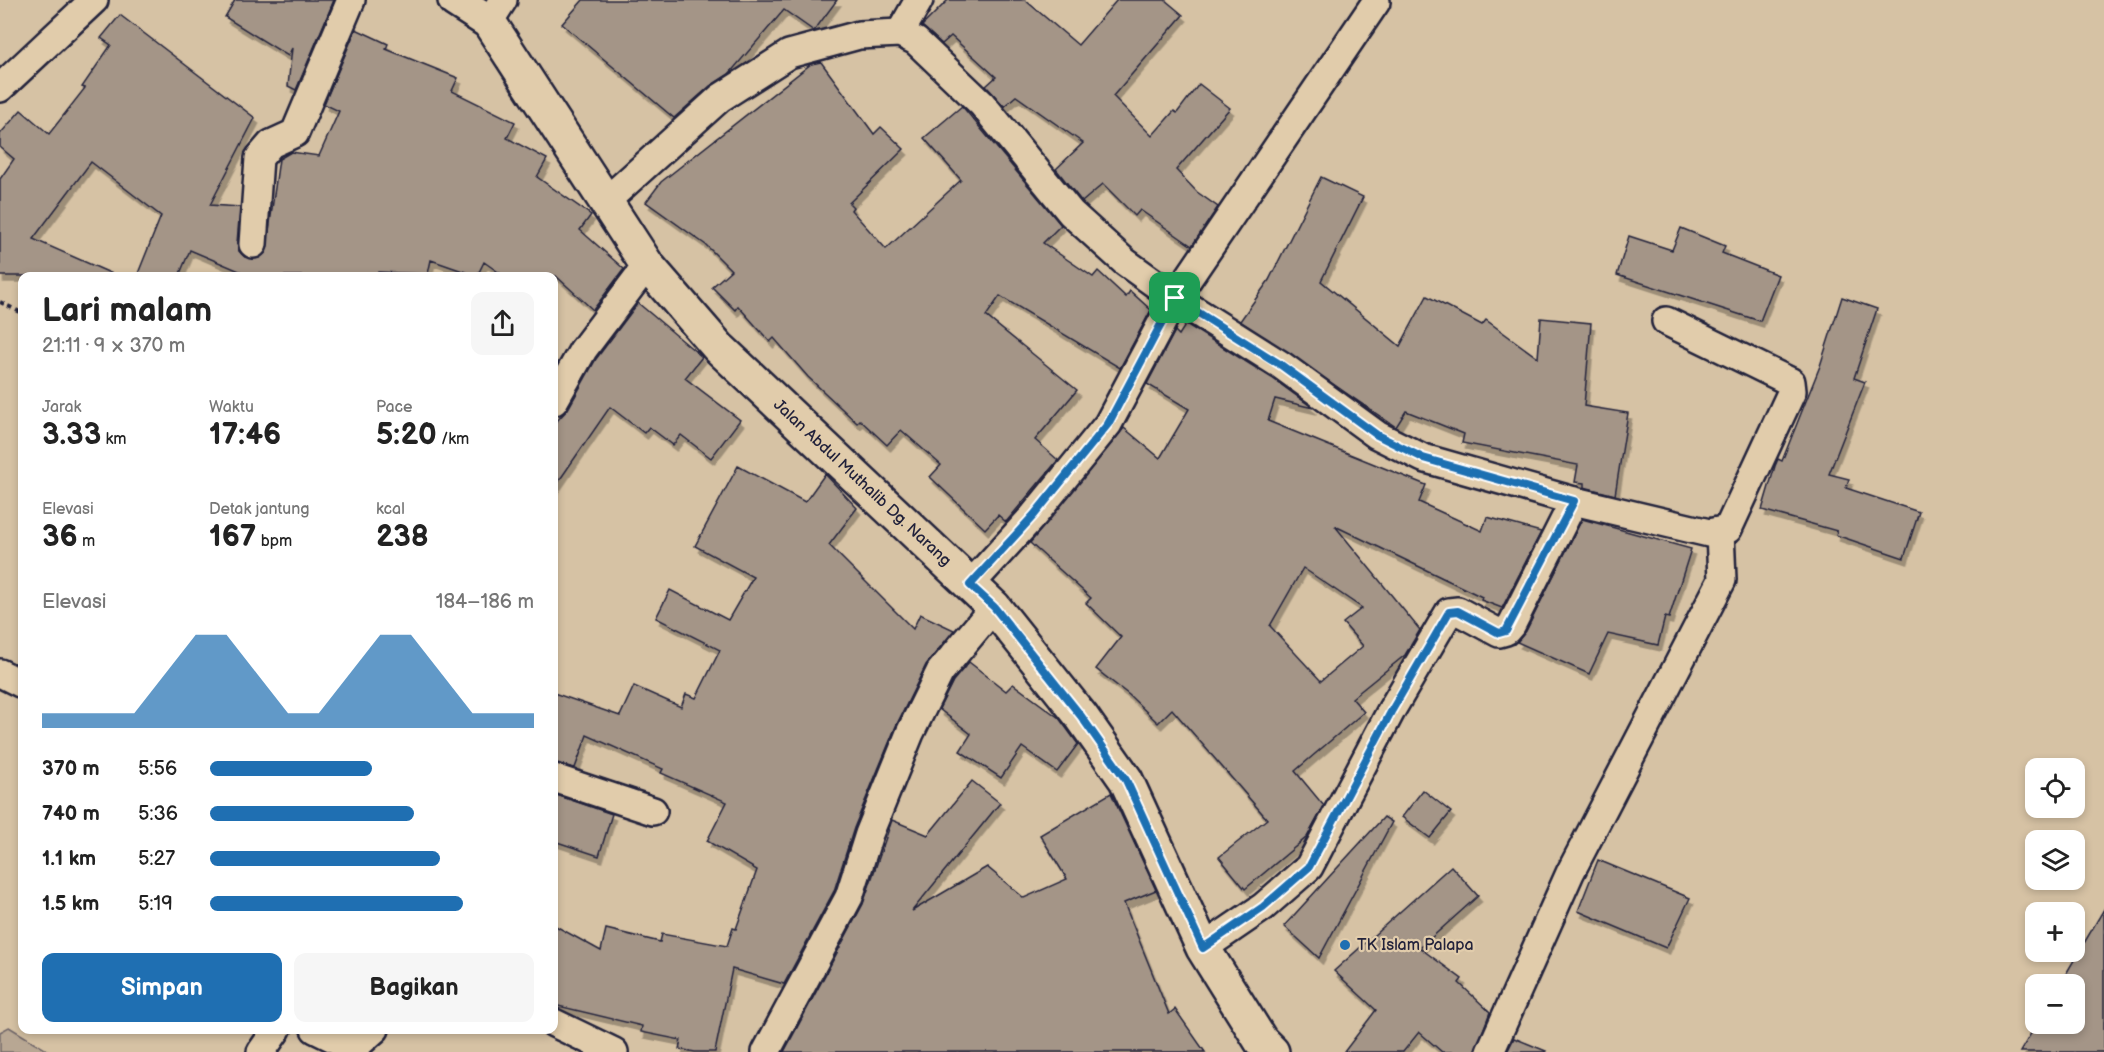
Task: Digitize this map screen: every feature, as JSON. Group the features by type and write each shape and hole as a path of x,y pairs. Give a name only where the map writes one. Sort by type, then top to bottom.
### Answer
{"main road":[{"name":"Jalan Abdul Muthalib Dg. Narang","path":"455,0 496,11 605,202 647,265 718,347 994,607 1081,716 1126,780 1203,948 1262,1041 1272,1052"}],"street":[{"path":"0,88 94,0"},
{"path":"254,244 259,158 271,144 295,133 351,0"},
{"path":"900,33 919,0"},
{"path":"970,585 1034,515 1108,424 1175,298 1376,2"},
{"path":"605,202 720,98 789,54 860,35 900,33 916,41 982,104 1071,213 1125,262 1175,298 1281,365 1377,435 1423,458 1574,501 1709,533 1720,532 1728,529 1792,391 1791,382 1666,321"},
{"path":"558,394 584,350 647,265"},
{"path":"1203,948 1263,907 1309,867 1392,710 1449,612 1458,611 1499,633 1506,631 1574,501"},
{"path":"1490,1052 1570,873 1722,580 1720,532"},
{"path":"766,1052 849,897 869,834 910,733 940,672 994,607"},
{"path":"0,673 18,682"},
{"path":"558,779 653,811"},
{"path":"558,1025 614,1052"},
{"path":"261,1052 274,1034"},
{"path":"325,1034 348,1045 357,1045 369,1034"}],"path":[{"path":"0,302 18,312"}],"shaded area":[{"path":"9,1027 50,1052 0,1052 0,1032"}],"building":[{"path":"235,0 334,0 296,90 288,86 292,48 288,56 225,17"},
{"path":"583,0 837,0 814,31 784,10 729,74 710,86 674,118 562,24"},
{"path":"948,0 1025,0 1078,45 1117,0 1165,0 1183,15 1113,96 1152,136 1174,111 1177,113 1199,84 1230,108 1176,170 1197,192 1218,207 1192,246 1140,210 1135,216 1103,184 1082,202 1056,169 1083,143 1016,96 1004,106 986,86 996,77 951,36 942,44 922,26"},
{"path":"120,15 255,118 210,205 240,207 237,243 239,251 245,257 259,258 266,252 279,159 291,152 319,156 339,111 324,104 356,29 388,44 386,49 458,78 452,91 515,122 507,138 547,159 537,177 591,215 580,230 624,269 593,310 558,278 558,272 498,272 484,262 479,272 466,272 431,260 428,272 242,272 190,250 181,272 139,272 161,216 91,162 33,239 108,272 18,272 18,276 0,276 0,179 14,159 0,147 0,134 21,110 49,134 85,88 82,87 111,45 101,38"},
{"path":"821,62 874,134 881,127 904,149 849,203 853,207 851,210 886,249 961,180 924,138 962,106 1061,225 1043,243 1093,277 1098,271 1126,297 1130,291 1151,310 1120,368 1000,296 986,316 1077,390 1035,440 1058,460 1006,522 998,515 985,529 930,477 941,465 901,430 887,445 860,420 857,423 808,377 774,338 770,342 738,306 735,310 712,287 731,270 706,245 646,202 661,182 811,64"},
{"path":"1321,177 1363,197 1321,281 1400,346 1427,296 1482,325 1486,320 1538,358 1541,318 1591,323 1584,406 1628,413 1615,495 1584,487 1584,483 1575,482 1578,465 1462,443 1464,434 1406,411 1396,427 1240,321 1269,280"},
{"path":"1681,228 1725,246 1722,253 1778,275 1760,321 1617,275 1629,236 1672,250"},
{"path":"1842,297 1877,309 1854,378 1865,382 1829,474 1849,479 1846,488 1919,512 1904,558 1836,535 1837,531 1762,510 1775,466 1778,459 1782,461 1820,366"},
{"path":"638,303 702,357 685,378 740,420 711,458 681,435 673,445 649,427 644,433 610,407 558,482 558,420 568,409 596,359"},
{"path":"1186,324 1272,378 1313,408 1275,399 1268,421 1426,485 1419,502 1482,531 1487,517 1541,532 1502,608 1481,600 1482,597 1335,526 1420,630 1405,655 1352,698 1364,712 1295,771 1324,806 1307,837 1245,889 1219,857 1267,819 1172,709 1158,723 1129,695 1096,669 1121,637 1086,603 1091,598 1030,543 1124,428 1160,458 1189,409 1147,384 1175,331 1179,335","holes":["1303,568 1362,608 1343,623 1363,646 1321,681 1270,626"]},
{"path":"738,466 805,502 825,474 857,508 829,545 913,629 920,614 954,630 926,665 896,726 854,828 834,891 784,984 732,969 715,1052 679,1049 681,1040 641,1032 642,1026 558,1006 558,927 601,951 606,929 660,942 662,934 727,946 733,928 736,929 757,870 707,841 727,802 661,773 663,769 587,735 575,768 558,764 558,694 620,716 634,686 681,707 686,694 696,698 720,650 656,618 670,590 728,620 753,577 695,546"},
{"path":"1582,519 1691,549 1669,618 1665,617 1658,645 1608,634 1589,674 1517,642 1526,631"},
{"path":"969,662 1006,691 1013,684 1059,718 1078,744 1057,772 1022,747 1001,778 960,751 971,734 939,709 953,681"},
{"path":"972,781 1000,803 912,911 987,867 1024,898 1067,879 1040,835 1111,793 1156,890 1124,903 1169,1014 1175,1009 1205,1052 784,1052 863,904 892,820 928,835"},
{"path":"1423,790 1451,812 1430,838 1402,817"},
{"path":"558,795 612,814 599,856 558,842"},
{"path":"1384,817 1392,822 1319,958 1284,926"},
{"path":"1598,860 1690,898 1666,948 1578,911"},
{"path":"1451,866 1478,896 1420,948 1462,979 1459,983 1490,1012 1475,1052 1442,1052 1419,1032 1403,1052 1344,1052 1376,1010 1334,971"},
{"path":"2104,909 2104,1052 2020,1052 2031,1034 2085,1034 2085,974 2066,974 2073,962 2085,962 2085,941"},
{"path":"1514,1038 1546,1051 1507,1052"}],"place":[{"name":"TK Islam Palapa","path":"1345,945"}],"route":[{"path":"1175,298 1281,365 1377,435 1423,458 1525,485 1574,501 1512,624 1506,631 1499,633 1478,624 1458,611 1449,612 1392,710 1327,837 1309,867 1263,907 1203,948 1126,780 1081,716 994,607 970,585 1034,515 1108,424 1175,298"}]}
